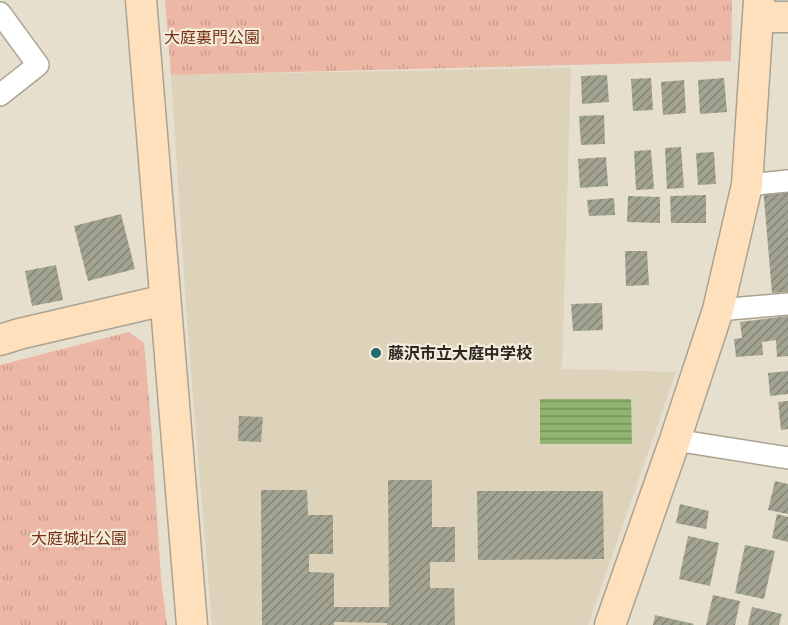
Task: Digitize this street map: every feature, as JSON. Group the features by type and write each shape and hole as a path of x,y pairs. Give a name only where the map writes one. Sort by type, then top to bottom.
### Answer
{"street":[{"path":"141,0 192,625"},
{"path":"610,625 718,310 747,185 769,11"},
{"path":"0,12 38,65 0,95"},
{"path":"747,185 788,181"},
{"path":"0,340 165,300"},
{"path":"718,310 788,304"},
{"path":"675,440 788,458"}],"shaded area":[{"name":"藤沢市立大庭中学校","path":"571,68 562,369 676,372 588,625 212,625 188,336 171,75"},
{"path":"540,399 631,399 632,444 540,444"}],"green space":[{"name":"大庭裏門公園","path":"165,0 732,0 731,61 171,75"},
{"name":"大庭城址公園","path":"129,332 144,343 161,579 167,625 0,625 0,365"}],"building":[{"path":"607,75 609,102 582,104 581,76"},
{"path":"651,78 653,110 633,111 631,79"},
{"path":"724,78 727,112 700,114 698,80"},
{"path":"684,80 686,113 663,115 661,82"},
{"path":"604,115 605,144 581,145 579,116"},
{"path":"681,147 684,188 667,189 665,148"},
{"path":"651,150 654,189 636,190 634,151"},
{"path":"714,152 716,184 698,185 696,153"},
{"path":"606,157 608,186 580,188 578,159"},
{"path":"788,185 788,292 772,293 763,187"},
{"path":"706,195 706,223 671,223 670,196"},
{"path":"628,196 660,197 660,223 627,222"},
{"path":"614,198 615,215 589,216 587,200"},
{"path":"121,214 135,269 88,281 74,226"},
{"path":"625,251 647,251 649,285 626,286"},
{"path":"56,265 63,300 32,306 25,271"},
{"path":"602,303 603,330 573,331 571,304"},
{"path":"788,316 788,356 777,357 776,340 762,342 763,355 736,357 734,339 742,338 740,322"},
{"path":"788,371 788,394 770,396 768,373"},
{"path":"788,401 788,429 781,430 778,402"},
{"path":"239,416 263,417 261,442 238,441"},
{"path":"388,480 432,480 432,527 455,527 455,562 430,562 430,588 454,588 455,625 334,622 334,625 262,625 261,490 307,490 308,515 333,515 333,554 309,554 309,572 334,573 334,607 389,607"},
{"path":"775,481 788,484 788,514 768,510"},
{"path":"477,491 603,491 604,559 478,560"},
{"path":"680,504 709,511 706,529 676,523"},
{"path":"777,514 788,517 788,542 772,538"},
{"path":"688,536 719,543 710,586 679,579"},
{"path":"745,545 775,551 764,599 735,593"},
{"path":"713,595 740,601 735,625 706,625"},
{"path":"752,607 782,614 779,625 748,625"},
{"path":"655,615 694,624 653,625"}],"place":[{"name":"藤沢市立大庭中学校","path":"376,353"}]}
